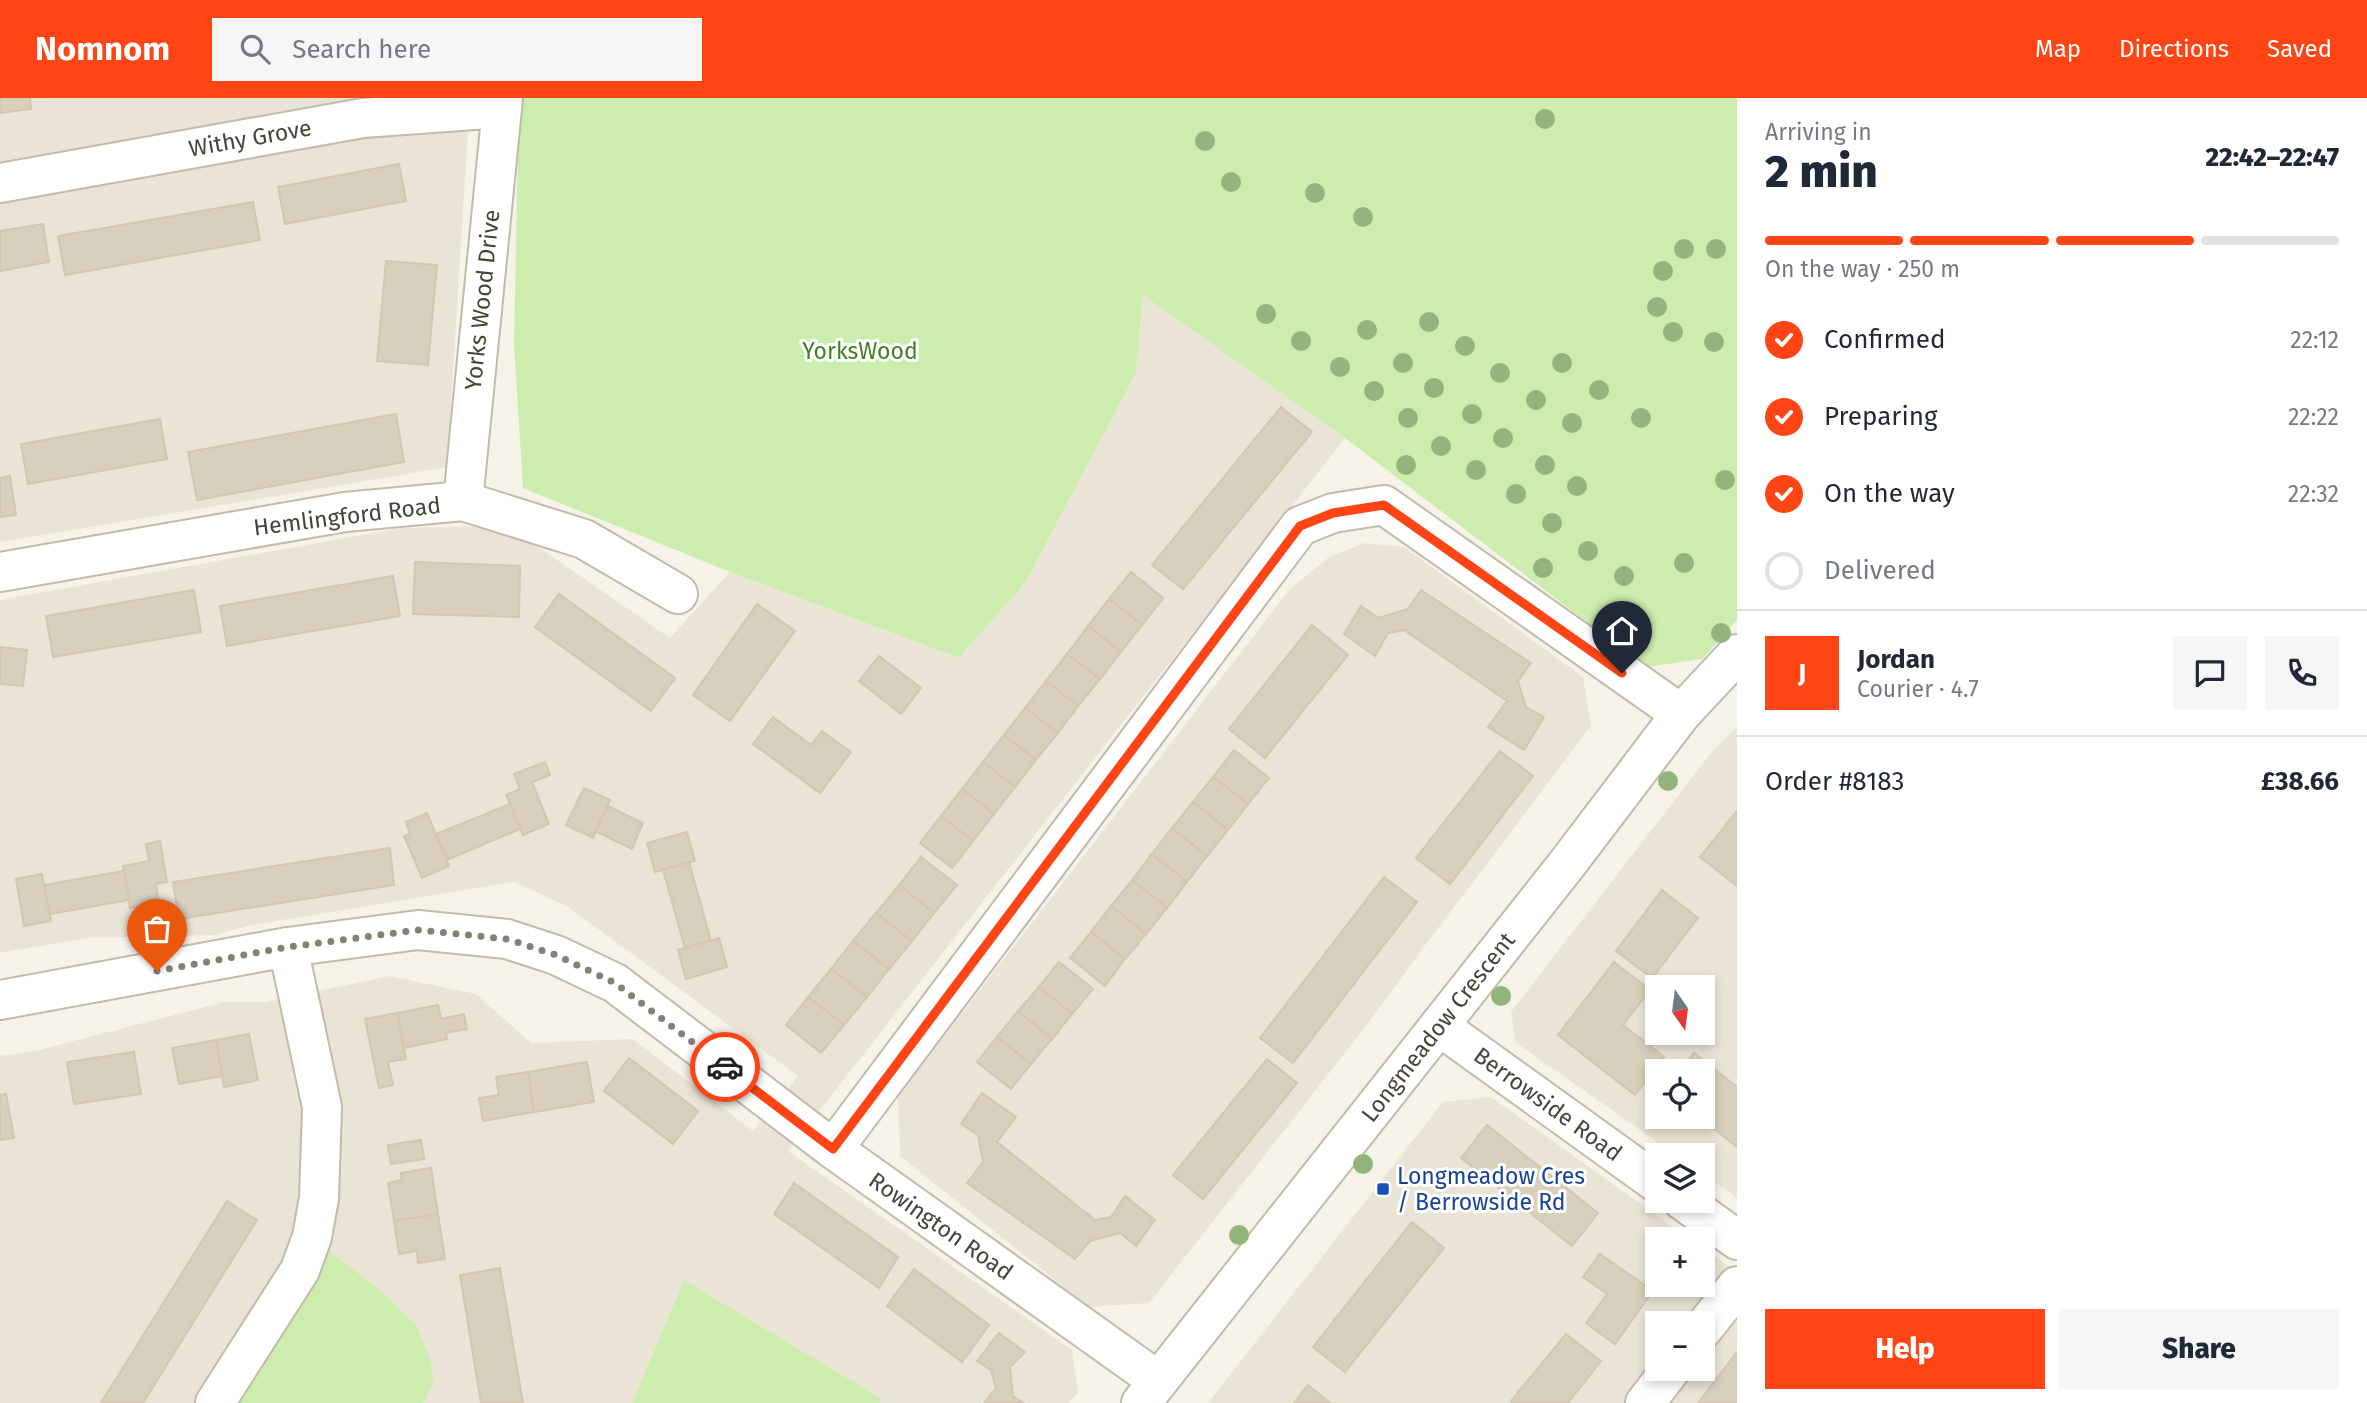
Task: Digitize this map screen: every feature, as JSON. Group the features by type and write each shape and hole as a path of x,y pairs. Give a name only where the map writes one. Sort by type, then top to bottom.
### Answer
{"street":[{"name":"Withy Grove","path":"0,183 363,118 502,103"},
{"name":"Yorks Wood Drive","path":"463,501 502,103"},
{"name":"Hemlingford Road","path":"0,572 345,512 463,501 584,539 678,594"},
{"path":"833,1149 1300,526 1333,513 1384,505 1681,714"},
{"name":"Longmeadow Crescent","path":"1149,1391 1567,864 1681,714 1737,654"},
{"name":"Rowington Road","path":"0,1000 288,947 418,930 507,939 556,955 615,983 1149,1391"},
{"path":"215,1403 300,1270 313,1237 319,1198 321,1107 288,947"},
{"name":"Berrowside Road","path":"1439,1026 1645,1174"},
{"path":"1700,1213 1737,1240"},
{"path":"1715,1314 1737,1286"},
{"path":"1645,1403 1662,1381"}],"shaded area":[{"path":"0,98 470,98 447,467 0,542"},
{"path":"1143,294 1345,438 788,1151 1072,1350 1078,1392 1069,1403 880,1403 882,1400 684,1280 632,1403 0,1403 0,1056 39,1050 224,1002 265,1002 390,976 476,994 531,1043 633,1039 753,1131 798,1076 567,906 514,882 251,925 215,935 85,938 0,953 0,600 401,528 485,526 521,535 670,638 730,572 959,658 1025,583 1136,373"},
{"path":"1365,543 1404,547 1583,677 1591,726 1369,1022 1149,1303 1089,1307 900,1156 898,1096 1290,589 1329,557"},
{"path":"1737,727 1737,1198 1715,1182 1715,1143 1659,1143 1516,1043 1511,1012 1711,753"},
{"path":"1491,1097 1645,1207 1645,1213 1654,1213 1673,1227 1645,1227 1645,1297 1715,1297 1715,1256 1737,1272 1737,1403 1208,1403 1443,1102"}],"green space":[{"name":"YorksWood","path":"519,98 1737,98 1737,620 1702,659 1646,667 1345,438 1143,295 1136,373 1025,583 959,658 730,572 523,488 514,344"},
{"path":"312,1237 382,1292 416,1325 431,1361 433,1384 423,1403 215,1403"},
{"path":"684,1280 882,1399 880,1403 632,1403"}],"building":[{"path":"0,98 30,98 31,109 0,113"},
{"path":"399,164 406,201 285,224 278,187"},
{"path":"253,202 260,240 65,275 58,236"},
{"path":"43,224 49,262 0,271 0,231"},
{"path":"386,261 437,265 428,365 377,361"},
{"path":"1281,407 1312,432 1183,589 1152,565"},
{"path":"396,414 404,462 197,500 188,452"},
{"path":"160,419 167,459 28,484 21,444"},
{"path":"10,476 16,515 0,517 0,478"},
{"path":"415,562 520,566 519,617 413,614"},
{"path":"1131,572 1163,598 1142,625 1109,599"},
{"path":"393,576 400,616 227,646 220,606"},
{"path":"194,590 201,632 53,657 46,616"},
{"path":"1421,590 1531,663 1518,681 1526,707 1544,717 1524,750 1488,727 1507,701 1404,630 1388,633 1375,656 1344,634 1361,606 1378,618 1408,609"},
{"path":"559,594 675,678 651,711 535,627"},
{"path":"1109,599 1142,625 1121,652 1088,626"},
{"path":"757,604 795,631 730,721 693,695"},
{"path":"1312,625 1348,655 1265,758 1229,729"},
{"path":"1088,626 1121,652 1100,679 1067,654"},
{"path":"0,647 27,650 23,686 0,684"},
{"path":"1067,654 1100,679 1078,706 1046,681"},
{"path":"879,656 921,688 901,714 859,681"},
{"path":"1046,681 1078,706 1058,733 1025,708"},
{"path":"1025,708 1058,733 1036,760 1004,735"},
{"path":"773,717 811,745 822,731 851,752 820,793 753,744"},
{"path":"1004,735 1036,760 1015,787 983,762"},
{"path":"1234,750 1269,778 1248,804 1213,777"},
{"path":"1500,751 1533,776 1450,884 1416,858"},
{"path":"545,762 550,775 532,782 549,824 523,835 506,795 520,789 514,774"},
{"path":"983,762 1015,787 994,814 962,789"},
{"path":"1213,777 1248,804 1228,830 1193,802"},
{"path":"584,788 610,800 593,838 566,825"},
{"path":"962,789 994,814 973,841 941,816"},
{"path":"1193,802 1228,830 1207,856 1172,828"},
{"path":"510,804 520,829 447,860 436,834"},
{"path":"608,806 643,823 632,849 595,831"},
{"path":"1737,811 1737,886 1700,857"},
{"path":"427,813 449,866 422,878 404,836 410,834 406,822"},
{"path":"941,816 973,841 952,868 920,843"},
{"path":"1172,828 1207,856 1187,882 1152,854"},
{"path":"687,832 695,861 655,872 647,843"},
{"path":"160,841 167,882 156,884 159,902 130,908 123,866 149,861 146,844"},
{"path":"390,848 394,885 179,919 173,882"},
{"path":"1152,854 1187,882 1167,908 1132,880"},
{"path":"921,857 957,885 934,913 899,885"},
{"path":"689,862 711,941 685,948 663,870"},
{"path":"124,871 129,900 50,914 44,885"},
{"path":"42,874 51,921 24,926 16,879"},
{"path":"1384,877 1417,902 1293,1063 1260,1038"},
{"path":"1132,880 1167,908 1146,934 1111,906"},
{"path":"899,885 934,913 912,941 876,913"},
{"path":"1662,890 1698,918 1654,975 1648,975 1616,951"},
{"path":"1111,906 1146,934 1125,959 1091,932"},
{"path":"876,913 912,941 889,969 853,941"},
{"path":"1091,932 1125,959 1105,986 1070,958"},
{"path":"719,938 727,967 686,979 678,950"},
{"path":"853,941 889,969 867,997 831,969"},
{"path":"1059,962 1093,989 1072,1014 1039,987"},
{"path":"1614,962 1645,986 1645,996 1623,1025 1645,1045 1664,1057 1645,1059 1645,1082 1635,1095 1558,1035"},
{"path":"831,969 867,997 844,1025 808,997"},
{"path":"1039,987 1072,1014 1052,1039 1018,1011"},
{"path":"808,997 844,1025 821,1053 786,1025"},
{"path":"438,1005 441,1019 464,1014 467,1029 446,1033 447,1039 404,1048 397,1013"},
{"path":"1018,1011 1052,1039 1031,1064 997,1037"},
{"path":"397,1013 406,1059 388,1062 393,1085 379,1088 365,1019"},
{"path":"249,1034 258,1080 224,1087 216,1040"},
{"path":"997,1037 1031,1064 1011,1089 977,1062"},
{"path":"216,1040 222,1076 179,1084 172,1048"},
{"path":"134,1052 141,1094 74,1104 67,1062"},
{"path":"1694,1053 1702,1059 1689,1059"},
{"path":"629,1058 698,1111 673,1144 604,1091"},
{"path":"1267,1059 1297,1083 1203,1199 1173,1175"},
{"path":"587,1062 594,1102 534,1112 528,1072"},
{"path":"1715,1070 1737,1087 1737,1147 1714,1129"},
{"path":"528,1072 534,1112 483,1121 479,1098 499,1095 496,1077"},
{"path":"982,1093 1016,1117 997,1142 1095,1220 1111,1217 1125,1196 1155,1220 1136,1246 1120,1233 1090,1241 1075,1259 967,1183 983,1162 978,1135 961,1124"},
{"path":"6,1094 14,1138 0,1140 0,1095"},
{"path":"1487,1125 1598,1213 1572,1246 1461,1158"},
{"path":"421,1140 424,1159 391,1164 388,1145"},
{"path":"431,1168 438,1214 394,1221 388,1183 402,1180 401,1173"},
{"path":"794,1183 898,1257 879,1288 774,1214"},
{"path":"227,1201 257,1220 143,1403 101,1403"},
{"path":"438,1214 445,1259 418,1263 417,1251 399,1254 394,1221"},
{"path":"1412,1222 1444,1248 1345,1372 1313,1347"},
{"path":"1600,1254 1645,1285 1645,1297 1649,1297 1615,1344 1586,1323 1607,1294 1583,1277"},
{"path":"500,1268 523,1403 481,1403 460,1275"},
{"path":"914,1269 989,1325 962,1362 887,1306"},
{"path":"999,1333 1025,1352 1010,1367 1013,1396 1024,1403 984,1403 996,1388 991,1370 977,1361"},
{"path":"1566,1334 1601,1361 1568,1403 1513,1403 1511,1401"},
{"path":"1737,1352 1737,1403 1698,1403"},
{"path":"1308,1385 1330,1403 1294,1403"}],"way so far":[{"path":"157,971 288,947 418,930 507,939 556,955 615,983 725,1067"}],"place":[{"name":"Longmeadow Cres / Berrowside Rd","path":"1383,1189"}],"route":[{"path":"725,1067 833,1149 1300,526 1333,513 1384,505 1622,673"}]}
